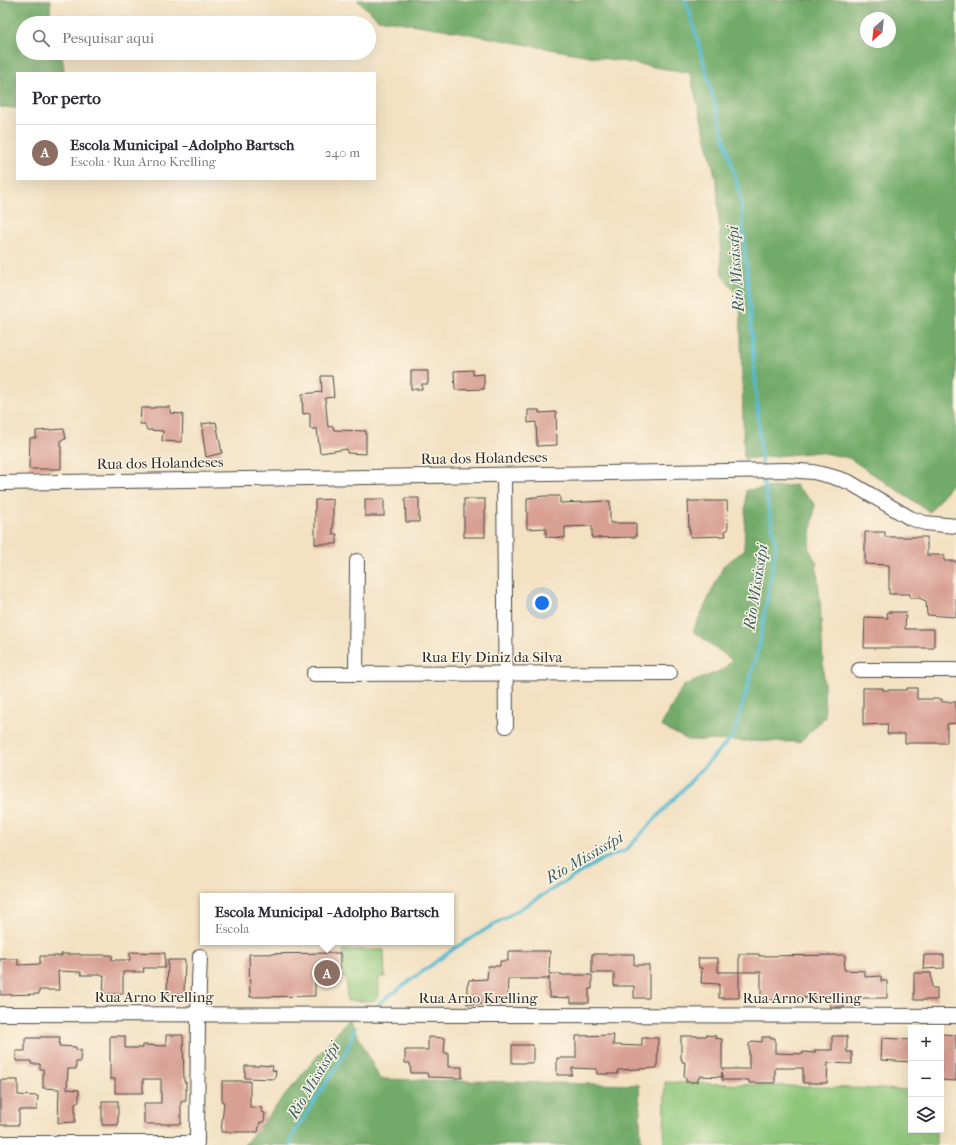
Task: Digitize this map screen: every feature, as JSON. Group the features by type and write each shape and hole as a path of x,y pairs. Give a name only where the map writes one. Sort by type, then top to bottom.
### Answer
{"street":[{"name":"Rua dos Holandeses","path":"0,483 770,470 813,472 830,476 849,482 910,518 925,523 956,526"},
{"path":"504,475 506,726"},
{"path":"356,674 357,561"},
{"path":"859,670 956,670"},
{"name":"Rua Ely Diniz da Silva","path":"314,674 670,673"},
{"path":"0,1143 197,1142 200,956"},
{"name":"Rua Arno Krelling","path":"0,1014 956,1016"}],"green space":[{"path":"0,0 51,0 51,16 16,16 16,60 62,60 63,72 16,72 16,108 0,107"},
{"path":"357,0 956,0 956,483 952,483 930,512 849,458 819,452 744,459 740,298 722,275 717,183 690,73 443,29 378,19"},
{"path":"795,485 815,504 809,549 816,562 820,599 825,717 800,742 688,740 661,726 683,686 724,669 732,660 693,631 724,565 744,551 746,490"},
{"path":"343,950 384,950 385,977 379,977 379,996 373,1001 347,1001 346,977 343,977"},
{"path":"349,1018 380,1079 639,1085 641,1145 244,1145"},
{"path":"665,1082 908,1090 908,1133 936,1133 936,1145 664,1145"}],"building":[{"path":"473,370 473,375 484,374 484,389 455,390 454,371"},
{"path":"411,371 428,371 428,384 422,384 422,389 411,389"},
{"path":"321,376 332,376 334,397 325,398 328,427 333,426 334,430 366,431 366,454 347,453 347,449 320,453 317,429 310,429 310,413 303,414 302,394 322,392"},
{"path":"170,407 170,413 183,414 182,442 162,441 163,431 147,430 145,424 140,424 141,408"},
{"path":"528,410 539,410 539,413 556,412 557,445 537,446 536,422 528,423"},
{"path":"216,422 222,453 206,457 202,424"},
{"path":"64,429 66,439 61,440 61,469 29,469 30,438 36,438 36,431"},
{"path":"560,496 560,503 610,501 610,523 636,523 636,537 592,538 592,526 565,527 565,538 546,537 546,528 527,529 527,498"},
{"path":"405,498 419,498 419,522 406,522"},
{"path":"333,499 333,534 337,534 337,544 315,544 315,500"},
{"path":"365,499 384,499 384,516 365,516"},
{"path":"464,499 485,499 485,537 464,537"},
{"path":"688,501 727,501 728,530 725,530 726,536 690,537"},
{"path":"865,532 885,532 885,537 927,537 927,555 944,555 944,561 956,561 956,617 927,615 926,601 919,598 910,598 910,594 889,594 889,565 865,564"},
{"path":"887,612 906,612 905,629 934,629 934,648 864,648 865,617 888,618"},
{"path":"863,688 907,690 907,688 917,688 917,699 942,699 942,702 956,702 956,723 947,724 947,743 905,743 905,734 887,734 888,724 863,725"},
{"path":"508,951 550,951 549,974 592,975 592,989 589,989 589,1003 571,1003 571,998 549,997 549,979 508,979 507,998 502,998 502,1004 467,1004 467,985 469,980 487,979 488,966 500,966 500,961 508,961"},
{"path":"130,952 165,953 165,968 143,968 144,972 123,972 123,994 103,994 104,975 81,975 81,972 58,971 59,990 39,990 39,994 0,995 0,959 18,959 18,965 40,964 40,956 62,956 61,954 112,955 112,960 130,960"},
{"path":"340,953 340,969 315,970 315,996 250,997 249,954"},
{"path":"592,954 634,954 634,965 649,965 649,998 634,998 634,986 614,986 614,973 592,973"},
{"path":"739,954 759,954 759,956 845,955 844,970 865,971 865,977 881,976 881,981 887,981 887,998 844,998 844,1007 830,1007 830,998 781,997 781,1000 761,1000 761,972 739,972"},
{"path":"924,955 944,955 944,968 923,969"},
{"path":"698,958 718,958 718,972 739,972 739,998 719,998 719,984 701,983 702,968 699,968"},
{"path":"168,960 185,960 184,994 167,994"},
{"path":"914,973 931,973 932,988 937,988 937,1000 914,1000"},
{"path":"944,1034 956,1035 956,1081 944,1080"},
{"path":"166,1035 183,1035 186,1101 181,1101 181,1124 144,1124 144,1103 161,1103 161,1079 143,1079 143,1093 115,1093 115,1079 110,1079 110,1036 125,1036 125,1048 143,1048 143,1045 166,1046"},
{"path":"614,1035 613,1045 642,1046 642,1038 658,1038 657,1068 618,1070 618,1074 597,1074 597,1069 572,1068 572,1075 557,1075 557,1058 576,1058 576,1036"},
{"path":"681,1036 716,1036 715,1038 722,1039 722,1069 749,1069 749,1044 754,1041 762,1042 762,1037 775,1038 775,1053 803,1054 803,1052 815,1053 815,1050 832,1050 832,1036 847,1036 847,1052 852,1052 852,1064 828,1063 827,1083 803,1083 803,1068 775,1068 775,1083 749,1083 749,1080 722,1080 722,1077 700,1076 700,1078 698,1078 698,1082 686,1082 686,1078 684,1077 685,1062 682,1062 681,1059"},
{"path":"60,1037 59,1046 76,1047 76,1050 81,1050 80,1062 76,1062 76,1069 68,1069 67,1089 79,1090 79,1102 75,1103 75,1122 58,1123 59,1089 43,1088 43,1069 40,1069 40,1064 31,1064 31,1061 16,1061 16,1051 25,1051 25,1038"},
{"path":"428,1037 445,1038 444,1053 448,1053 448,1067 462,1067 462,1078 428,1077 427,1073 411,1073 410,1063 405,1063 405,1050 428,1050"},
{"path":"882,1038 908,1040 908,1062 881,1060"},
{"path":"512,1045 533,1045 533,1063 512,1063"},
{"path":"245,1066 273,1066 272,1070 276,1071 275,1079 245,1078"},
{"path":"0,1080 18,1080 18,1095 38,1096 37,1110 19,1110 19,1125 0,1125"},
{"path":"222,1081 250,1081 250,1107 262,1108 261,1112 265,1113 264,1122 260,1122 258,1132 221,1132 224,1102 222,1102"},
{"path":"102,1101 118,1101 118,1125 102,1125"}],"waterway":[{"name":"Rio Mississípi","path":"685,0 688,6 741,198 762,468"},
{"name":"Rio Mississípi","path":"378,1004 455,948 601,860 626,850 734,735 759,646 776,546 762,474"},
{"name":"Rio Mississípi","path":"290,1145 293,1135 346,1052 355,1028"}],"place":[{"name":"Escola Municipal - Adolpho Bartsch","path":"327,973"}]}
